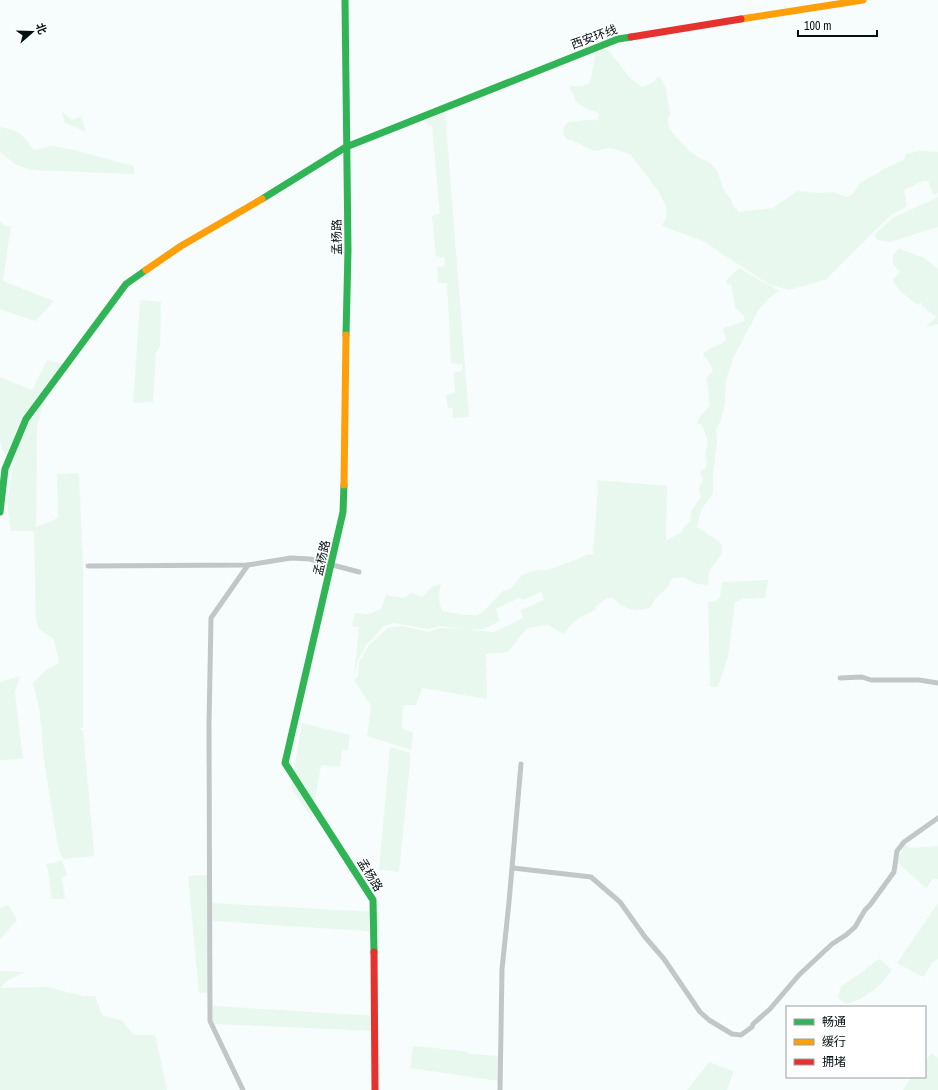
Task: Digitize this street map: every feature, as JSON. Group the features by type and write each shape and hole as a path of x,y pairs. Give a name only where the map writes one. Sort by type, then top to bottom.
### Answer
{"main road":[{"name":"孟杨路","path":"345,0 348,250 343,512 332,565 285,763 374,900 375,1090"},
{"name":"西安环线","path":"0,512 5,469 26,419 126,284 181,246 231,218 346,147 618,39 863,0"}],"street":[{"path":"88,566 248,565 292,558 310,559 359,572"},
{"path":"243,1090 210,1021 209,724 211,618 248,565"},
{"path":"840,678 862,677 871,680 919,680 938,683"},
{"path":"500,1090 502,968 513,868 521,764"},
{"path":"513,868 591,877 623,907 664,959 700,1012 709,1020 732,1034 740,1035 752,1028 798,975 832,944 855,927 865,910 894,872 897,851 904,842 938,818"}],"shaded area":[{"path":"604,49 610,52 630,78 642,87 654,82 658,76 662,80 666,88 670,115 668,118 668,126 691,153 710,163 717,171 724,190 731,199 733,206 739,212 773,208 797,191 820,193 832,192 848,197 853,194 860,183 904,160 906,154 919,151 938,152 938,193 933,195 928,181 923,181 904,190 907,206 891,215 825,280 789,290 768,284 703,241 662,226 666,217 664,203 655,186 632,155 610,148 594,151 566,139 563,130 568,122 598,120 599,113 587,109 576,102 569,86 584,86 590,83 596,52"},
{"path":"445,111 469,417 453,418 453,408 448,408 446,395 455,393 454,373 463,370 462,364 451,363 447,283 438,283 437,267 444,266 445,258 436,256 432,216 440,213 432,127 427,125 426,120"},
{"path":"62,112 72,120 81,116 86,132 65,123"},
{"path":"0,127 20,134 34,150 53,146 74,150 134,166 134,174 31,170 15,164 0,152"},
{"path":"938,197 938,227 890,242 877,240 874,235 893,218"},
{"path":"0,221 5,226 11,226 3,281 54,301 35,321 0,309"},
{"path":"900,249 924,258 938,269 938,324 926,327 936,317 921,305 922,302 918,305 907,297 894,283 893,279 900,271 893,263 893,258 894,254"},
{"path":"739,268 779,291 768,299 758,311 734,356 726,380 725,404 720,422 716,429 717,441 713,473 713,492 702,508 697,527 720,542 722,546 720,556 710,570 708,585 697,584 683,577 672,579 667,588 655,599 650,608 640,610 633,610 621,605 614,599 607,598 595,607 596,610 575,621 564,634 548,625 527,628 508,652 486,654 487,699 422,688 416,705 403,705 402,728 413,733 411,750 367,736 371,706 354,680 358,676 359,662 369,645 388,628 402,626 429,632 440,628 462,629 440,626 428,629 393,623 384,626 366,645 358,660 354,677 359,627 352,626 355,613 369,614 381,609 386,595 404,598 412,593 422,597 432,587 441,584 439,598 442,611 464,615 477,615 483,612 503,591 511,588 522,575 533,571 557,567 589,554 593,554 598,488 597,480 667,486 666,541 682,532 684,527 690,521 691,511 701,497 699,488 703,480 700,471 705,469 707,462 705,453 708,444 707,437 702,425 697,423 710,405 706,379 713,370 703,354 726,340 726,336 723,331 724,328 745,321 744,316 735,307 731,284 728,285 726,281","holes":["541,592 544,600 521,610 523,618 494,632 470,630 484,629 500,621 496,609 519,598 523,600"]},
{"path":"141,300 161,302 160,346 156,352 153,402 133,403 140,303"},
{"path":"47,360 64,364 22,423 9,461 1,447 0,441 0,377 32,390"},
{"path":"45,397 37,427 36,527 58,518 57,474 79,473 83,564 83,728 78,728 83,730 94,856 63,859 58,847 45,767 39,707 33,683 46,670 59,663 54,639 40,630 36,621 34,531 11,531 7,503 15,453 23,433"},
{"path":"768,580 765,598 742,599 735,602 728,657 717,687 710,687 708,602 716,601 720,597 722,582"},
{"path":"20,676 15,693 23,759 0,760 0,682"},
{"path":"302,723 350,735 348,750 342,751 340,767 321,765 312,819 291,787"},
{"path":"390,747 410,753 399,872 379,870"},
{"path":"905,843 910,848 938,846 938,879 933,879 926,888 897,862"},
{"path":"62,860 67,875 62,878 65,899 52,899 46,864"},
{"path":"209,875 210,992 199,993 188,876"},
{"path":"212,903 376,912 379,919 379,932 213,921"},
{"path":"938,903 938,959 933,962 923,977 897,963"},
{"path":"9,905 17,920 0,939 0,908"},
{"path":"879,959 892,970 883,981 867,995 854,1001 847,1004 840,1000 838,997 841,987 839,987"},
{"path":"0,971 25,972 5,982 1,988 48,987 83,996 95,996 102,1015 123,1021 133,1035 155,1035 167,1090 0,1090"},
{"path":"213,1006 377,1016 376,1031 213,1024"},
{"path":"413,1046 464,1051 471,1054 499,1056 499,1081 410,1068"},
{"path":"932,1053 938,1058 938,1090 903,1090 911,1078 926,1078 926,1060"},
{"path":"709,1062 734,1071 727,1090 687,1090"}],"traffic: fast":[{"path":"345,0 348,250 346,335"},
{"path":"262,199 346,147 618,39 631,37"},
{"path":"0,512 5,469 26,419 126,284 146,270"},
{"path":"344,485 343,512 285,763 373,900 374,952"}],"traffic: slow":[{"path":"741,19 863,0"},
{"path":"146,270 181,246 262,199"},
{"path":"344,485 346,335"}],"traffic: jam":[{"path":"631,37 741,19"},
{"path":"374,952 375,1090"}]}
